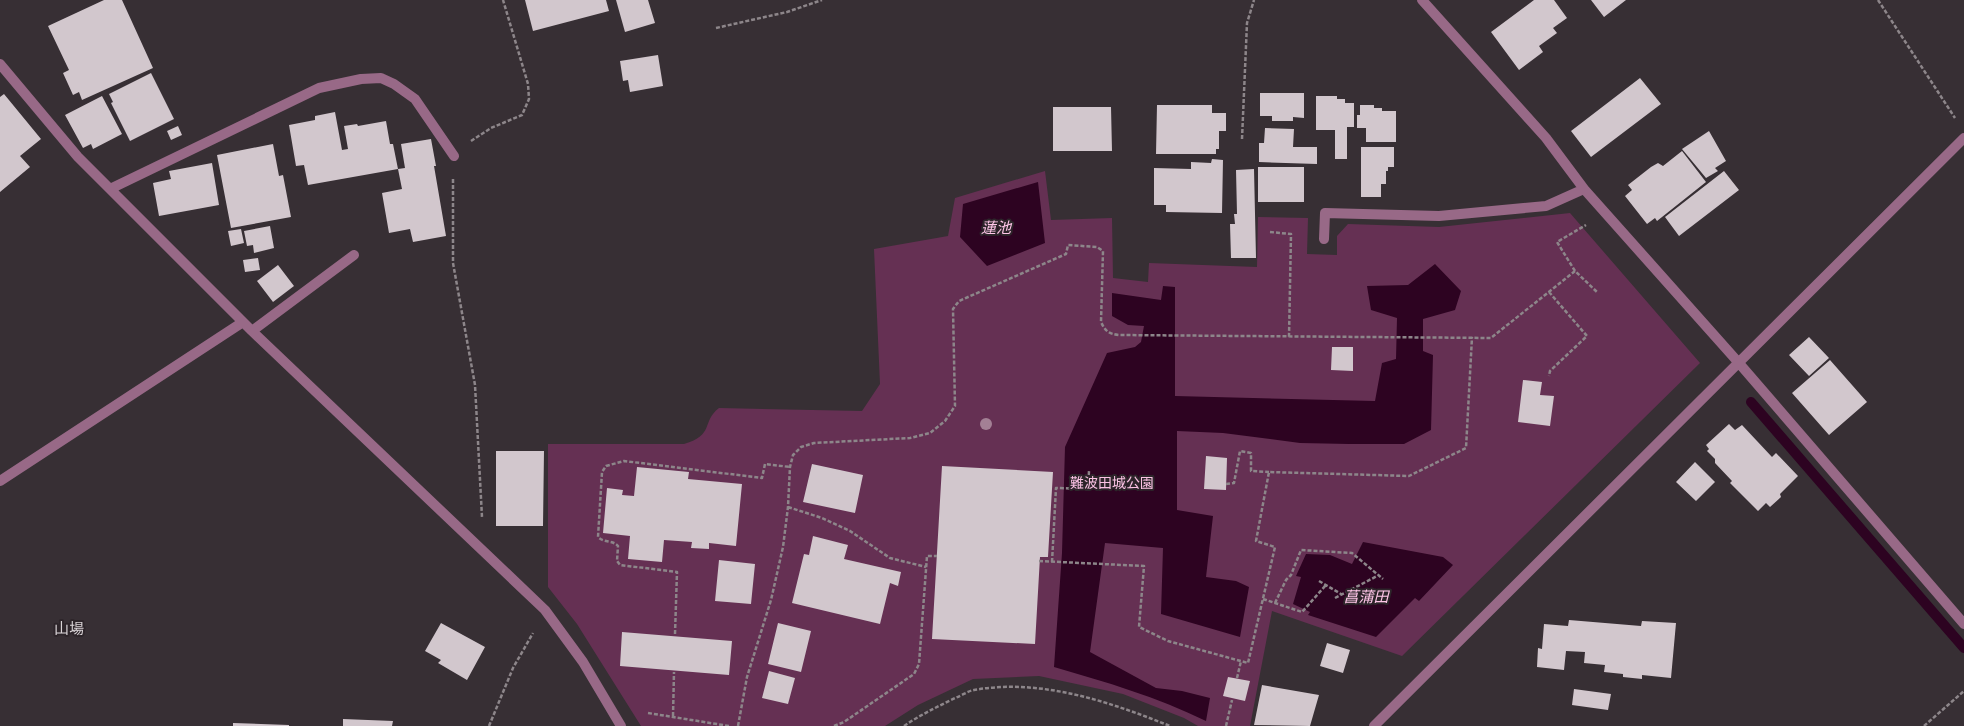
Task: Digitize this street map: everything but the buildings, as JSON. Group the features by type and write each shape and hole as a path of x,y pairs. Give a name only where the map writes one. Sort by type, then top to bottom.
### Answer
{"street":[{"path":"1422,0 1546,138 1584,189 1738,362 1964,624"},
{"path":"0,64 78,158 252,331 545,610 583,662 621,726"},
{"path":"110,189 319,88 361,79 381,78 394,84 415,100 454,156"},
{"path":"1374,726 1964,138"},
{"path":"1324,239 1325,213 1439,216 1546,206 1584,189"},
{"path":"252,331 354,256"},
{"path":"0,481 243,322"}],"path":[{"path":"483,552 475,385 453,263 453,177 454,156 466,143 491,128 522,115 529,99 528,84 503,0"},
{"path":"716,28 787,12 822,0"},
{"path":"1242,139 1247,23 1254,0"},
{"path":"1878,0 1957,121"},
{"path":"1591,230 1586,224 1557,242 1575,271 1597,292"},
{"path":"1270,232 1292,234 1289,336"},
{"path":"738,726 747,677 771,600 783,547 788,507 790,467 793,455 801,447 814,443 910,438 930,433 945,421 954,406 953,309 958,302 1066,254 1068,245 1097,247 1103,251 1101,322 1104,329 1110,334 1140,336 1491,338 1575,271"},
{"path":"1549,292 1587,336 1550,371 1549,376"},
{"path":"1226,484 1234,483 1240,452 1251,453 1251,471 1409,476 1466,448 1472,337"},
{"path":"675,634 677,572 620,565 617,561 618,546 615,542 601,540 598,537 602,472 606,466 624,461 762,478 765,464 790,467"},
{"path":"1052,562 1056,488 1088,489 1089,471"},
{"path":"1039,561 1144,566 1139,627 1168,641 1248,663 1275,547 1256,541 1269,472"},
{"path":"788,507 822,518 850,531 890,558 926,567"},
{"path":"1275,603 1286,580 1292,575 1301,550 1352,553 1383,579"},
{"path":"834,726 844,722 914,674 919,664 927,556 937,556"},
{"path":"1335,598 1379,575"},
{"path":"1319,581 1341,594"},
{"path":"1263,599 1302,612 1326,585"},
{"path":"488,726 513,668 545,610"},
{"path":"1237,678 1241,661"},
{"path":"673,716 674,672"},
{"path":"904,726 925,712 973,690 1012,686 1059,691 1137,713 1170,726"},
{"path":"1924,726 1964,691"},
{"path":"1226,726 1232,700"},
{"path":"648,713 730,726"}],"green space":[{"name":"難波田城公園","path":"1045,171 1051,220 1112,218 1113,278 1148,282 1149,263 1257,267 1258,217 1308,218 1307,254 1337,255 1337,236 1348,224 1439,227 1570,213 1700,363 1402,656 1272,611 1250,726 1198,726 1184,718 1123,694 1039,676 973,679 918,705 885,726 641,726 577,624 548,587 548,444 684,444 700,437 704,432 710,418 719,408 862,411 880,384 874,249 948,236 955,198"}],"water":[{"name":"蓮池","path":"1038,182 1045,243 987,266 960,237 963,204"},
{"path":"1435,264 1461,291 1455,310 1423,319 1423,351 1433,355 1431,430 1404,444 1300,443 1223,433 1177,431 1177,510 1213,516 1206,577 1236,581 1249,587 1240,637 1161,614 1163,548 1105,543 1090,652 1156,688 1182,691 1210,698 1206,721 1150,697 1054,667 1062,553 1065,447 1107,353 1135,347 1141,342 1144,326 1128,325 1112,316 1112,293 1161,300 1163,286 1175,287 1175,396 1375,401 1382,363 1396,359 1397,318 1371,310 1367,286 1408,285"},
{"name":"菖蒲田","path":"1363,542 1443,557 1453,565 1419,601 1415,598 1376,637 1308,615 1310,612 1293,604 1301,577 1296,576 1306,554 1330,555 1352,564"}],"waterway":[{"path":"1751,402 1964,648"}],"district":[{"name":"山場","path":"69,629"}]}
